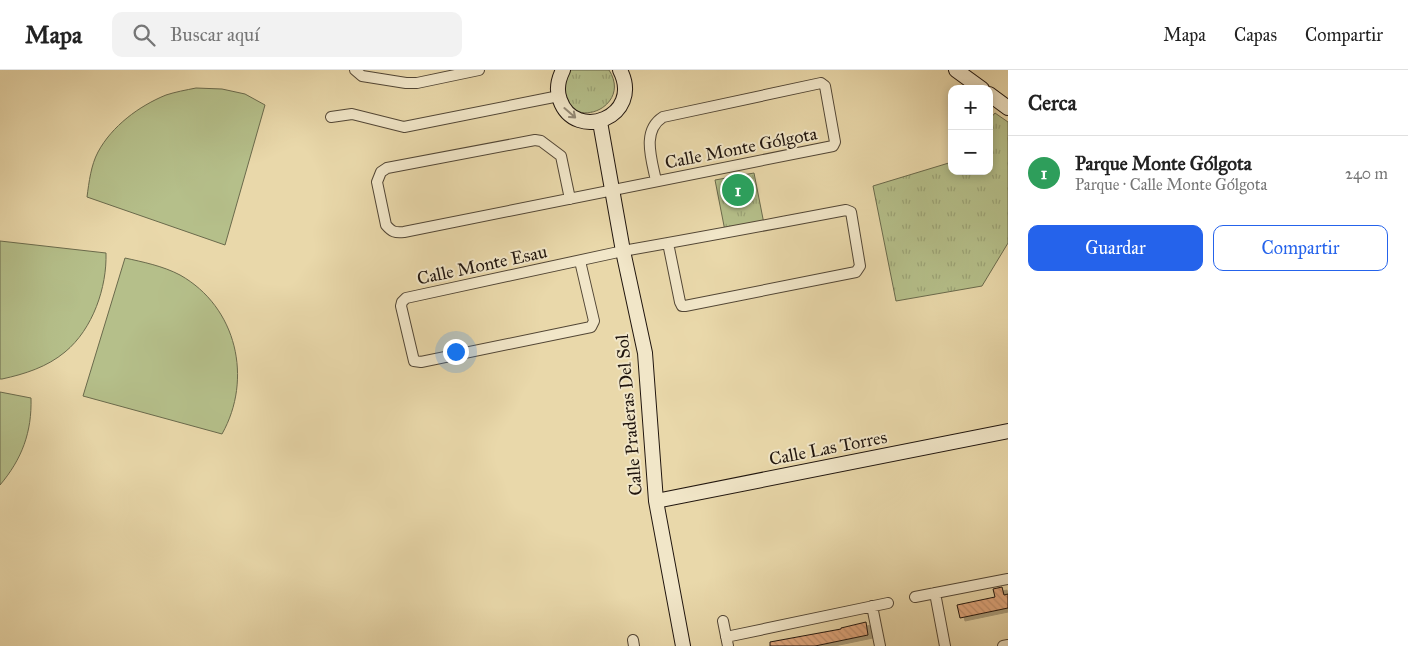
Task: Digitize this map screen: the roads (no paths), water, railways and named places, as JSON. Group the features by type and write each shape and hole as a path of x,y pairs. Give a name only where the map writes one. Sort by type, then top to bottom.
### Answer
{"street":[{"path":"355,70 362,76 406,83 418,83 479,70"},
{"path":"563,70 558,82 562,105 569,114 578,120 589,122 600,122 610,117 618,110 624,100 626,89 620,70"},
{"path":"956,70 977,85"},
{"name":"Calle Monte Gólgota","path":"570,199 562,156 535,140 387,168 381,172 377,182 386,225 396,233 570,199 833,146 835,142 825,86 821,83 663,117 654,124 649,139 656,181"},
{"path":"331,116 352,114 404,127 559,96"},
{"path":"993,97 1008,108"},
{"name":"Calle Praderas Del Sol","path":"600,122 623,251 645,354 656,501 683,646"},
{"name":"Calle Monte Esau","path":"580,261 594,321 590,327 421,362 414,361 401,306 406,298 623,251 668,243 849,211 851,212 860,266 856,272 682,306 668,243"},
{"name":"Calle Las Torres","path":"656,501 1008,431"},
{"path":"916,597 1008,579"},
{"path":"935,593 945,646"},
{"path":"723,620 727,641 888,603"},
{"path":"872,606 880,646"},
{"path":"1003,646 1008,645"}],"place":[{"name":"Parque Monte Gólgota","path":"738,190"}]}
